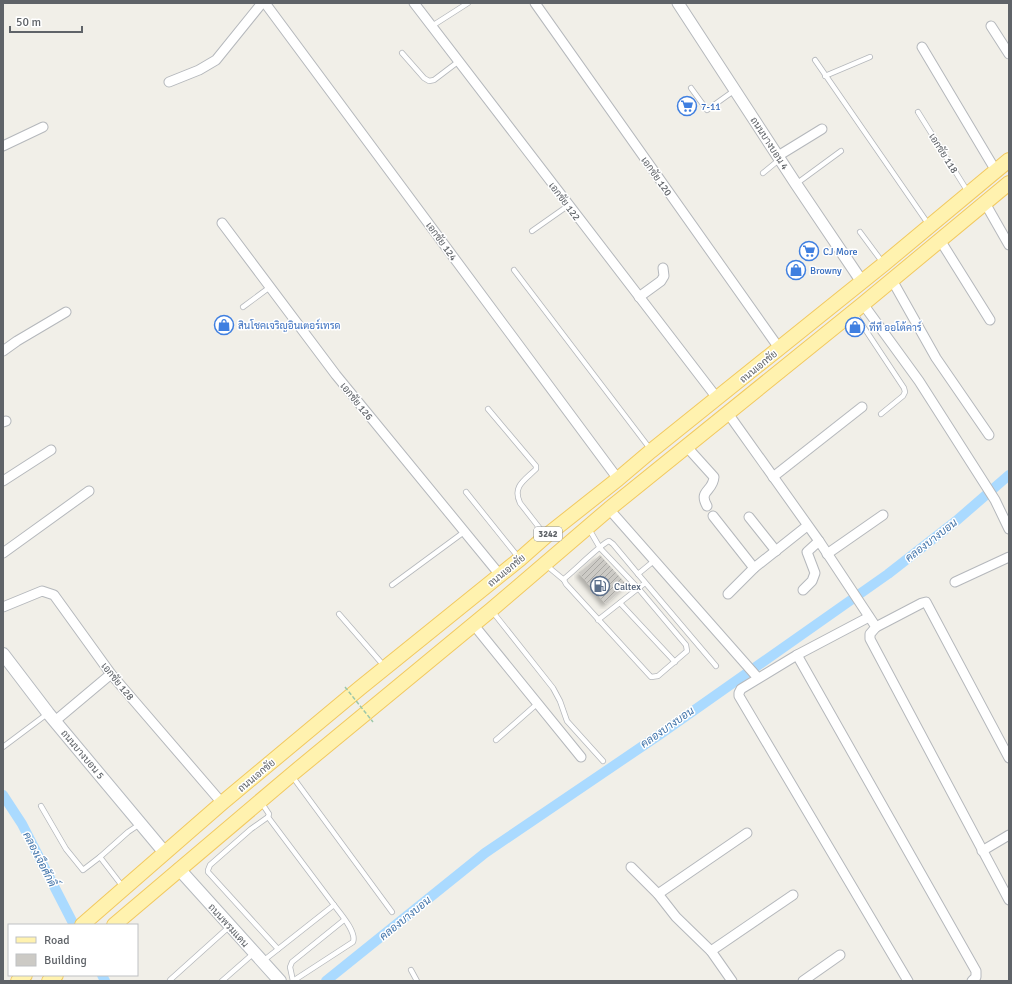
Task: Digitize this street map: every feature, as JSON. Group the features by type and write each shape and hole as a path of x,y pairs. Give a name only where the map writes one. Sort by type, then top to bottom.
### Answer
{"main road":[{"name":"ถนนเอกชัย","path":"83,924 222,803 360,688 520,559 546,536 618,480 651,451 862,282 1009,160"},
{"name":"ถนนเอกชัย","path":"115,924 291,775 491,610 609,508 1009,184"},
{"name":"ถนนบางบอน 5","path":"5,661 165,853"},
{"path":"360,688 373,707"},
{"path":"165,853 179,869"},
{"name":"ถนนพรมแดน","path":"179,869 280,981"}],"street":[{"path":"169,82 200,70 216,60 262,3"},
{"name":"เอกชัย 124","path":"266,3 618,480"},
{"name":"เอกชัย 120","path":"535,3 779,348"},
{"name":"ถนนบางบอน 4","path":"678,3 862,282"},
{"name":"เอกชัย 122","path":"417,4 432,26 569,206 717,398"},
{"path":"991,26 1009,53"},
{"path":"922,47 996,171"},
{"path":"3,146 43,127"},
{"path":"779,157 822,129"},
{"path":"985,203 1009,245"},
{"name":"เอกชัย 126","path":"222,222 336,375 500,575"},
{"path":"940,240 990,320"},
{"path":"639,297 661,281 664,276 663,268"},
{"path":"892,280 936,358 989,435"},
{"path":"858,307 919,380 995,500 1009,529"},
{"path":"3,351 66,312"},
{"path":"773,477 862,407"},
{"path":"727,412 819,541 876,627"},
{"path":"686,446 714,477 713,485 704,495 703,499 707,506"},
{"path":"3,481 51,450"},
{"path":"3,552 89,491"},
{"path":"609,508 741,657 756,676"},
{"path":"827,554 883,515"},
{"path":"713,516 754,568"},
{"path":"749,517 776,551"},
{"path":"728,594 754,568 807,526"},
{"path":"803,590 812,581 815,573 807,552 819,541"},
{"path":"955,582 1009,557"},
{"name":"เอกชัย 128","path":"3,607 42,591 54,595 111,674 222,803"},
{"path":"1009,758 926,602 922,602 876,627 870,634 870,639 1009,900"},
{"path":"869,617 756,676 741,689 739,696 908,981"},
{"path":"473,624 581,757"},
{"path":"797,655 976,971 976,977 972,981"},
{"path":"52,717 111,674"},
{"path":"658,894 746,833"},
{"path":"982,851 1009,835"},
{"path":"631,867 658,894 676,917 711,952 732,981"},
{"path":"711,952 792,895"},
{"path":"803,981 840,955"}],"lane":[{"path":"432,26 468,3"},
{"path":"402,53 428,81 434,80 459,61"},
{"path":"826,76 870,57"},
{"path":"815,60 930,226"},
{"path":"691,88 707,110 735,90"},
{"name":"เอกชัย 118","path":"918,112 969,193"},
{"path":"796,184 842,151"},
{"path":"763,173 779,157"},
{"path":"532,230 569,206"},
{"path":"860,232 884,264"},
{"path":"514,270 651,451"},
{"path":"243,307 270,287"},
{"path":"858,307 905,392 903,396 882,414"},
{"path":"488,409 536,466 536,469 519,486 517,498 546,536"},
{"path":"466,492 520,559"},
{"path":"544,564 564,580 598,620 651,677 658,676 687,651 686,645 638,588 600,548 588,527"},
{"path":"392,585 464,532"},
{"path":"564,580 609,541 716,666"},
{"path":"638,574 655,560"},
{"path":"598,620 645,583"},
{"path":"620,603 674,662"},
{"path":"491,610 553,688 560,701 567,721 602,761"},
{"path":"339,614 386,668"},
{"path":"496,740 538,703"},
{"path":"3,747 52,717"},
{"path":"291,775 392,912"},
{"path":"260,801 268,811 268,816 334,905 344,920 354,937 353,942 293,981 290,967 292,962 344,920"},
{"path":"41,806 66,849 83,870 100,858 128,832 140,824"},
{"path":"268,816 210,865 208,872 278,949"},
{"path":"100,858 124,889"},
{"path":"222,981 258,957 278,949 334,905"},
{"path":"171,981 170,980 230,926"},
{"path":"411,970 417,981"}],"path":[{"path":"345,687 373,722"}],"building":[{"path":"600,555 627,585 606,604 579,573"}],"waterway":[{"name":"คลองบางบอน","path":"326,981 485,853 659,735 888,574 956,521 1009,475"},
{"name":"คลองเจือศักดิ์","path":"3,795 22,824 73,924"},
{"name":"คลองเจือศักดิ์","path":"102,976 105,981"}],"place":[{"name":"7-11","path":"687,106"},
{"name":"CJ More","path":"809,251"},
{"name":"Browny","path":"796,270"},
{"name":"สินโชคเจริญอินเตอร์เทรด","path":"224,325"},
{"name":"ทีที ออโต้คาร์","path":"855,327"},
{"name":"Caltex","path":"600,586"}]}
